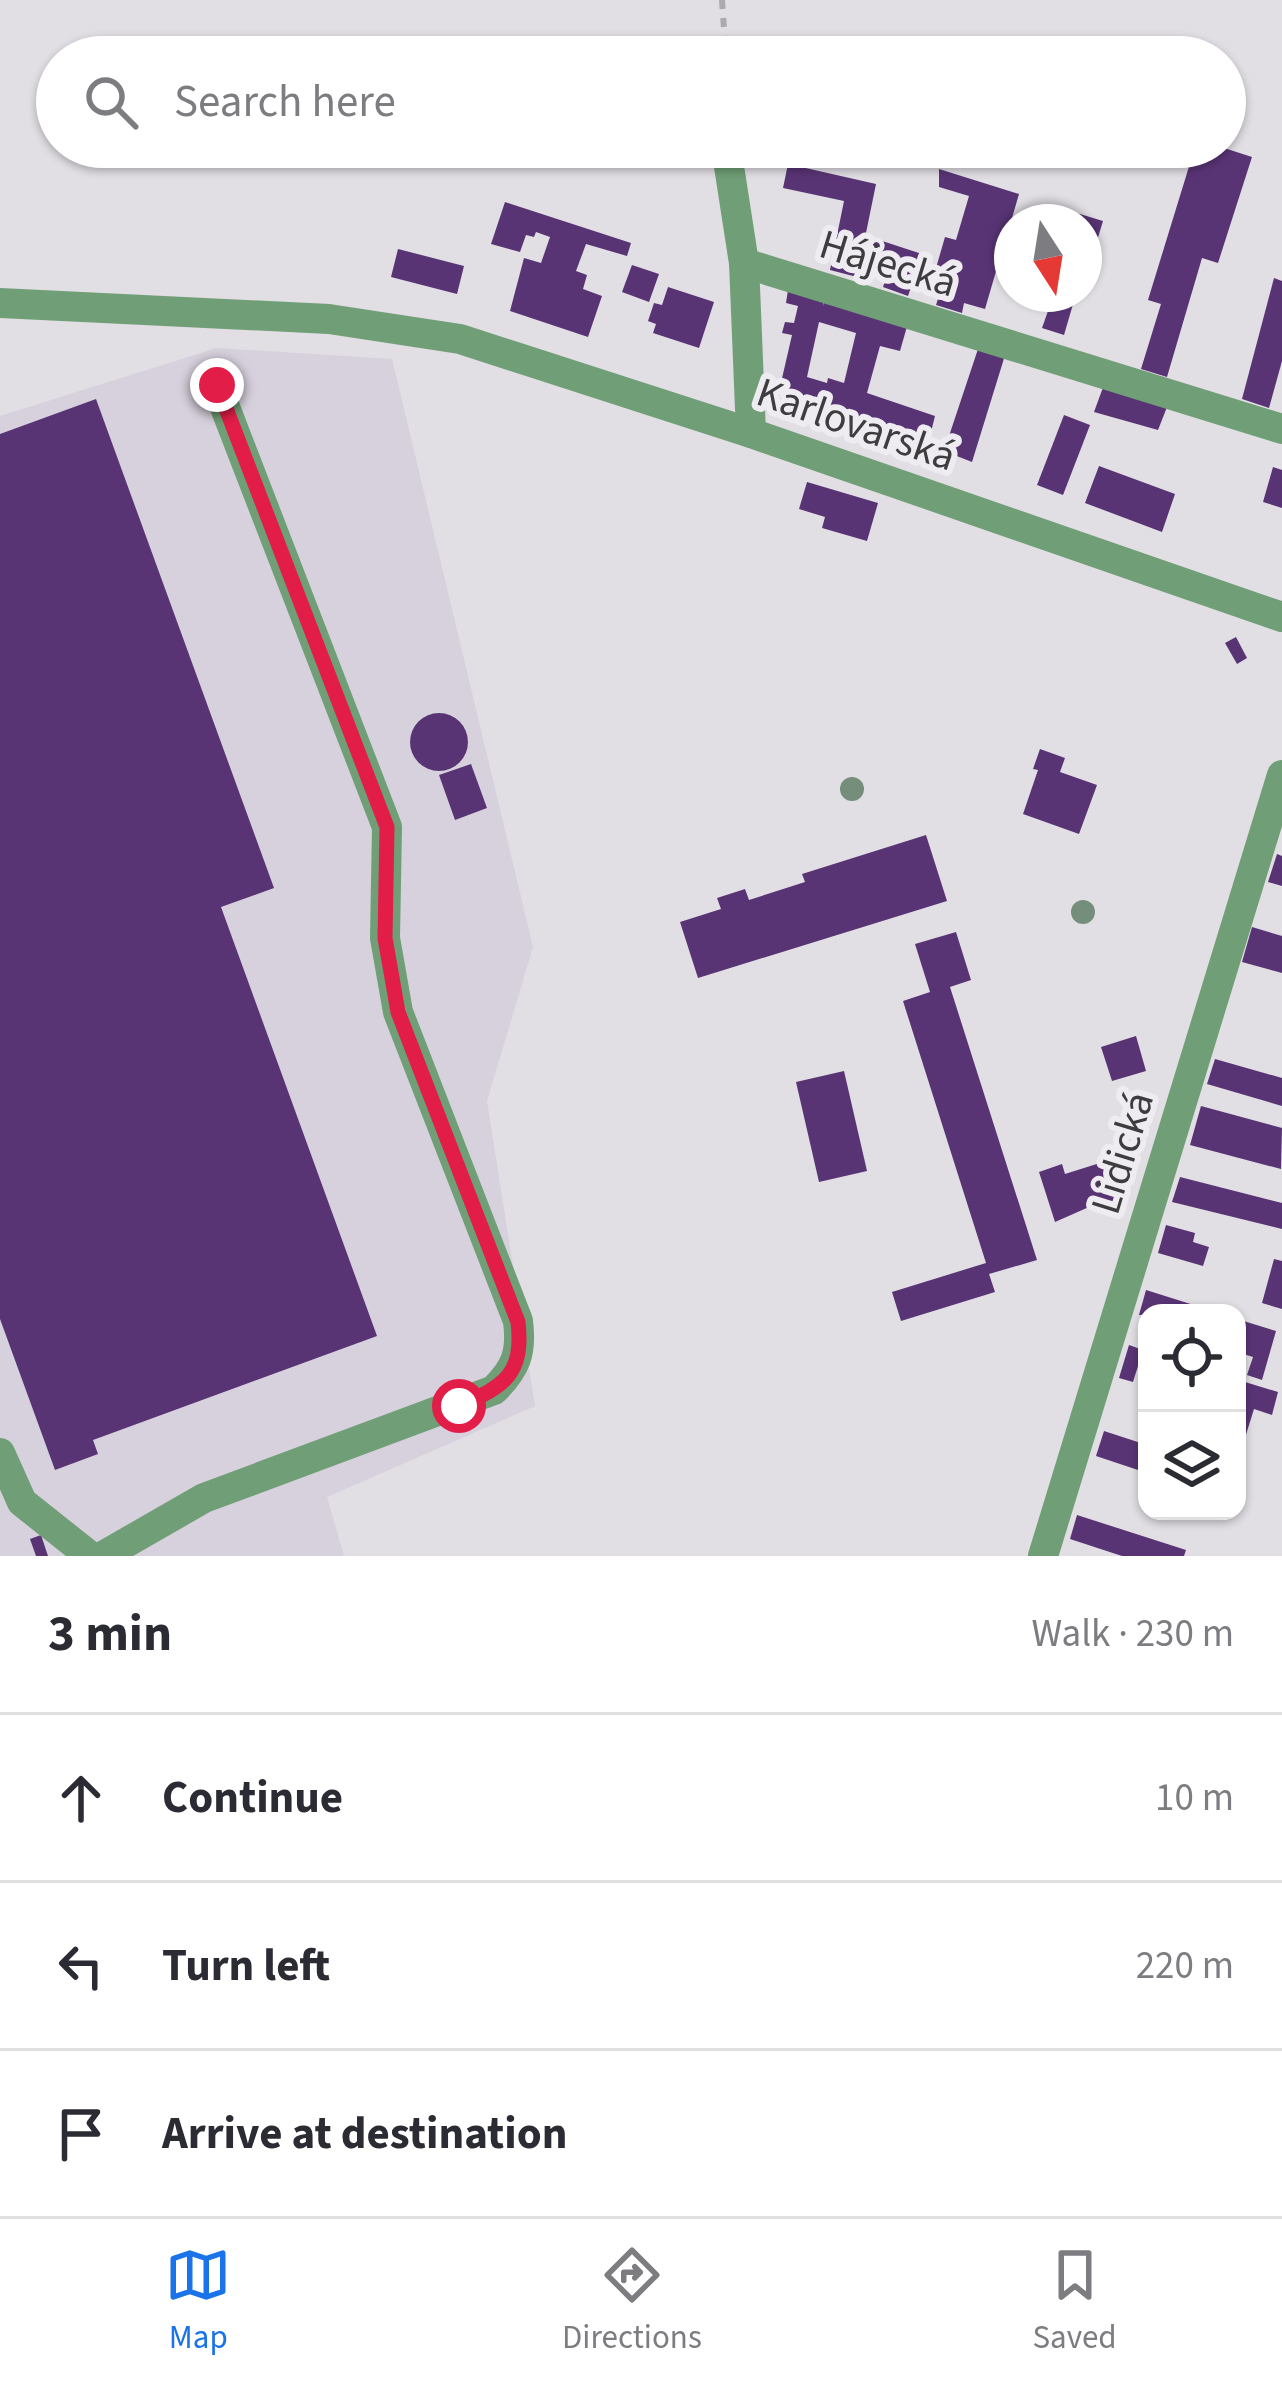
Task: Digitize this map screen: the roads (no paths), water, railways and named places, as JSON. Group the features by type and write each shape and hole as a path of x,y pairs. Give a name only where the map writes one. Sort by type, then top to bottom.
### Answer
{"street":[{"path":"729,168 744,263 751,433"},
{"name":"Hájecká","path":"744,263 1282,429"},
{"name":"Karlovarská","path":"0,303 262,314 460,339 751,433 1282,617"},
{"path":"103,1556 203,1498 494,1390 513,1371 521,1349 518,1322 398,1012 385,938 387,827 217,385"},
{"name":"Lidická","path":"1043,1556 1282,776"},
{"path":"0,1453 22,1502 90,1556"}]}
